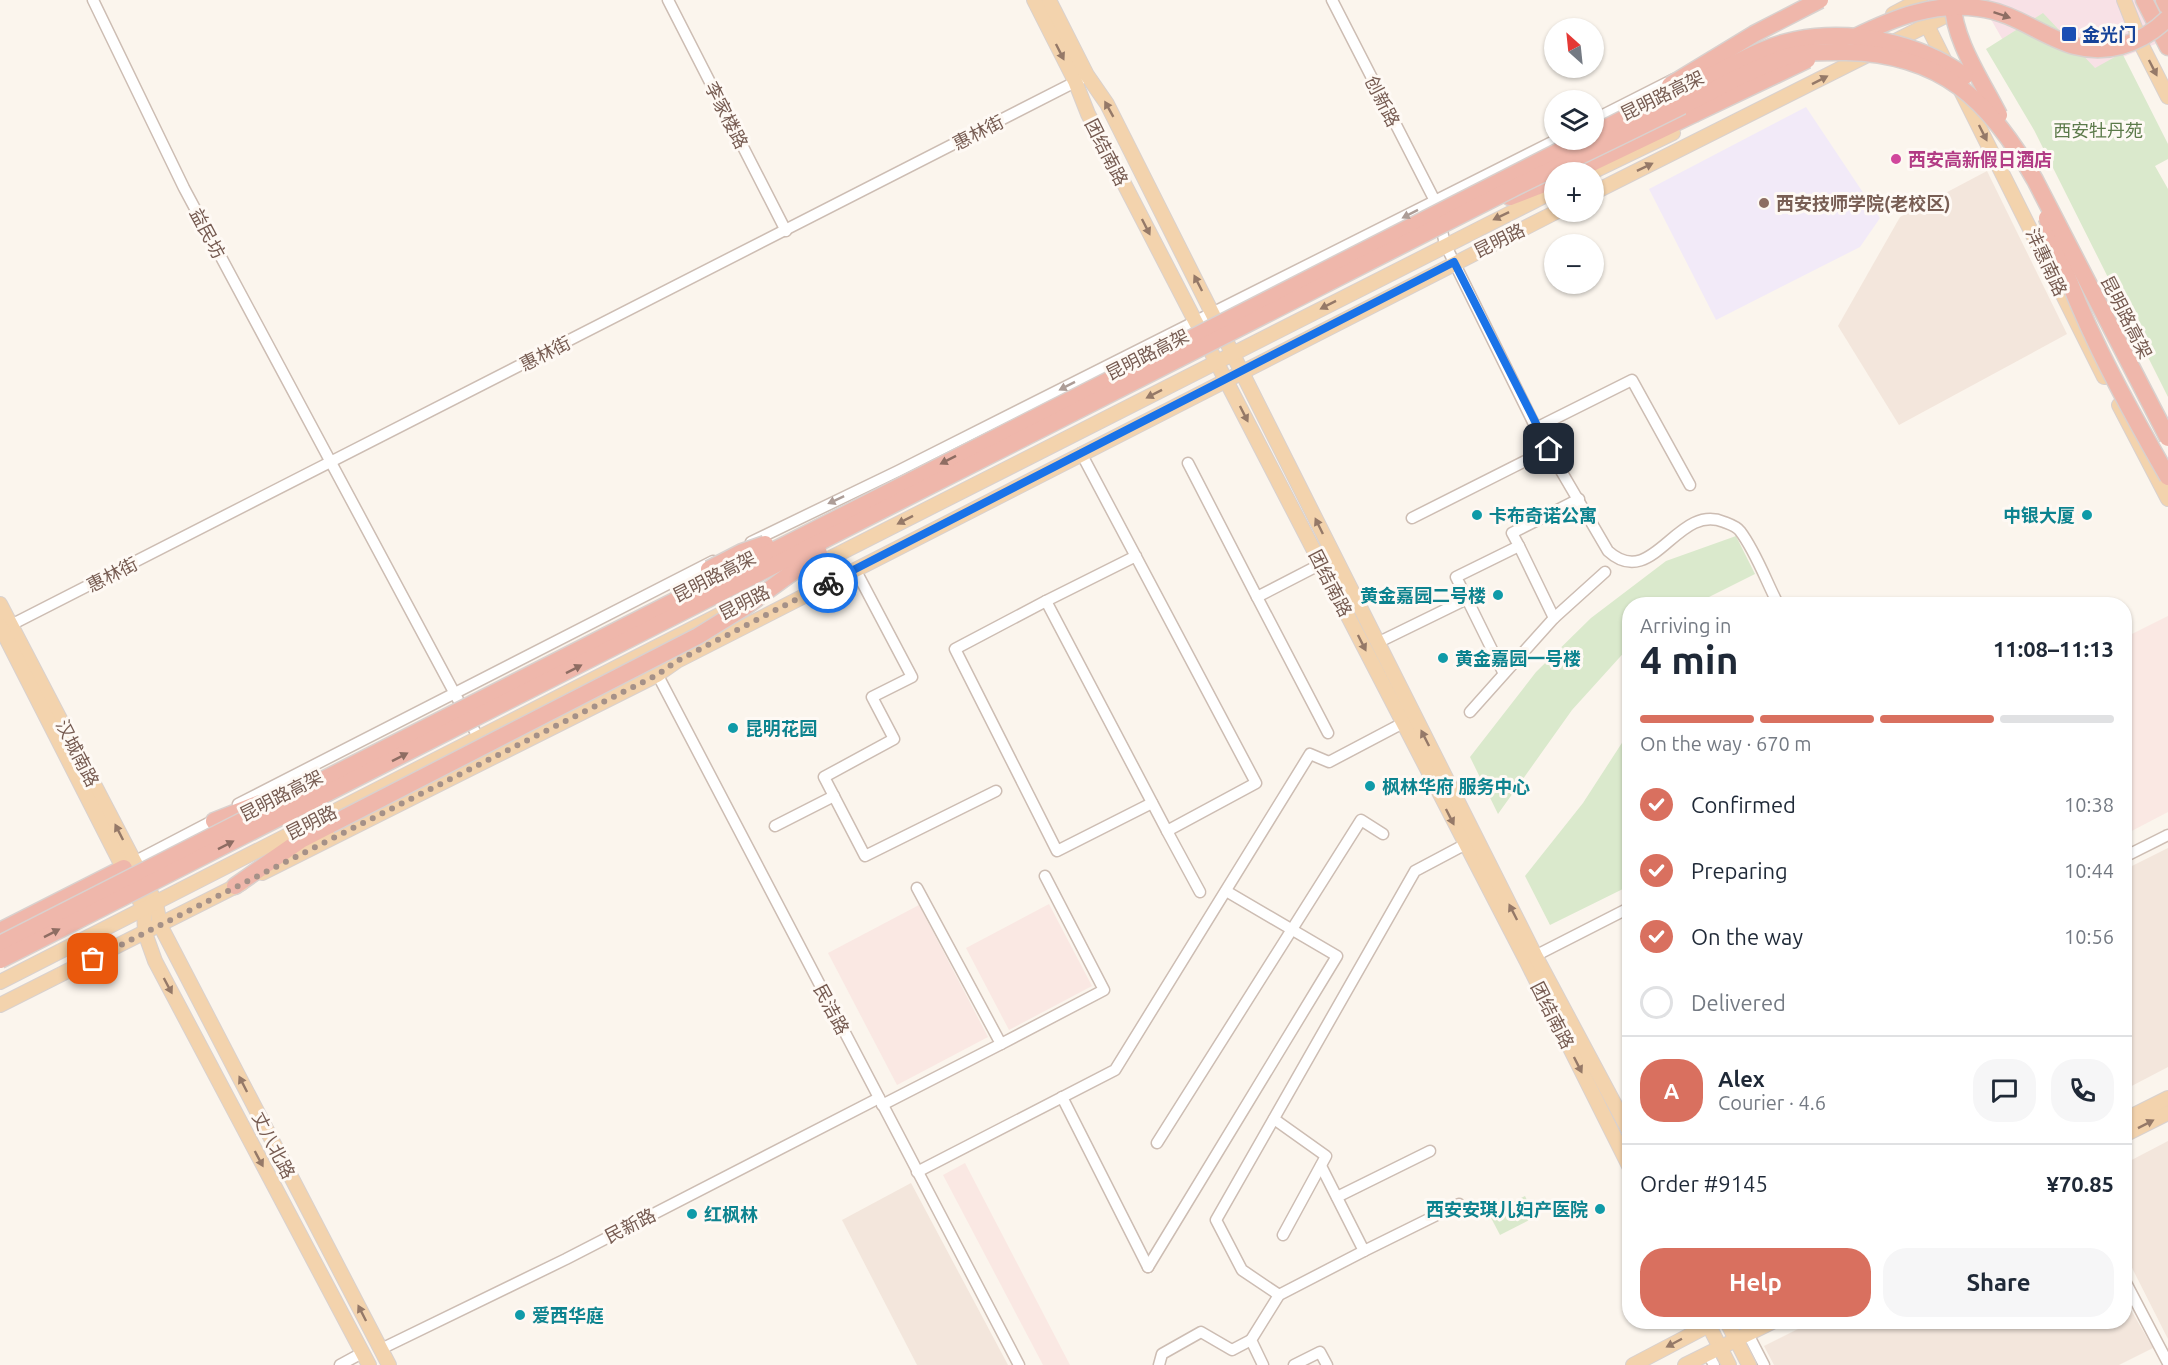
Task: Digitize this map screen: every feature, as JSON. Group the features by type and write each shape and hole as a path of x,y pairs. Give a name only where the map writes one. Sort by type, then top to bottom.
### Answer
{"highway":[{"path":"1604,118 1663,89 1754,34 1820,0"},
{"path":"1953,0 1955,22 1961,40 2151,413"},
{"path":"2144,0 2168,47"},
{"path":"2164,0 2168,8"},
{"path":"1594,162 1872,28 1918,11 1944,7 1980,8 2009,17 2070,46 2090,50 2131,43 2147,35 2168,18"},
{"name":"昆明路高架","path":"1604,129 1744,59 1795,40 1854,37 1878,40 1909,48 1943,63 1978,86 2005,114 2027,144 2168,416"},
{"name":"昆明路高架","path":"0,960 862,523 1461,215 1753,71 1804,53 1858,52 1918,65 1950,79 1990,113 2010,138 2035,180 2168,438"},
{"path":"1549,156 1558,150"},
{"name":"昆明路高架","path":"0,944 819,525 1561,150"},
{"path":"2035,180 2070,285 2131,409 2168,477"},
{"path":"1461,215 1544,184"},
{"path":"235,886 301,840 698,636 745,607 862,523"},
{"path":"214,821 260,803 742,552 819,525"},
{"path":"0,931 129,865"}],"main road":[{"name":"团结南路","path":"1034,0 1081,78 1107,104 1377,643 1531,958 1622,1151"},
{"name":"团结南路","path":"1049,0 1081,78 1088,114 1194,322 1226,379 1464,845 1622,1119"},
{"path":"1604,166 1754,94 1838,42 1920,0"},
{"path":"1604,187 1975,0"},
{"path":"2124,0 2143,48 2168,97"},
{"name":"沣惠南路","path":"1927,25 2168,499"},
{"name":"昆明路","path":"0,982 478,736 1234,354 1445,244 1544,196"},
{"name":"昆明路","path":"0,1005 235,886 311,851 657,675 677,661 855,569 1544,218"},
{"path":"2151,413 2168,448"},
{"name":"汉城南路","path":"0,604 4,627 150,906"},
{"name":"丈八北路","path":"150,906 389,1365"},
{"name":"丈八北路","path":"150,906 145,933 155,961 365,1359"},
{"path":"2132,1116 2168,1098"},
{"path":"2132,1131 2168,1113"},
{"path":"1632,1365 1699,1329"},
{"path":"1711,1329 1714,1356"},
{"path":"1734,1329 1742,1337 1749,1365"},
{"path":"1685,1365 1714,1356 1758,1329"},
{"path":"1714,1356 1729,1365"}],"street":[{"name":"益民坊","path":"93,0 184,188 478,736"},
{"name":"李家楼路","path":"668,0 786,231"},
{"name":"创新路","path":"1332,0 1435,201 1445,244 1536,428 1608,551 1618,560 1628,563 1641,562 1692,524 1707,518 1721,520 1738,528 1774,597"},
{"path":"1604,117 1826,0"},
{"path":"1730,51 1754,94"},
{"name":"惠林街","path":"4,627 786,231 1081,78"},
{"path":"129,865 214,821 237,804 454,692 1544,146"},
{"path":"1536,428 1632,380 1690,485"},
{"path":"1412,518 1549,449"},
{"path":"1081,453 1256,783 1167,831"},
{"path":"1188,463 1328,733"},
{"path":"1554,618 1512,534 1579,499"},
{"path":"1503,672 1456,577 1519,546"},
{"path":"1136,556 955,649 1057,851 1152,803"},
{"path":"1257,597 1321,564"},
{"path":"855,569 912,677 872,697 894,739 824,777 865,856 996,791"},
{"path":"1470,712 1503,672 1554,618 1605,572"},
{"path":"1377,643 1467,599"},
{"path":"1046,602 1200,892"},
{"name":"民洁路","path":"645,652 1019,1365"},
{"path":"917,1172 1115,1070 1310,754 1329,762 1403,723"},
{"path":"775,826 834,796"},
{"path":"1157,1143 1361,820 1383,834"},
{"path":"2132,853 2168,835"},
{"path":"1279,1295 1242,1270 1216,1220 1415,871 1464,845"},
{"name":"民新路","path":"381,1349 1000,1044 1104,990 1045,876"},
{"path":"917,888 1000,1044"},
{"path":"1062,1097 1148,1267 1337,956 1226,891"},
{"path":"1531,958 1622,912"},
{"path":"1274,1119 1326,1156 1283,1235"},
{"path":"1337,1197 1430,1151"},
{"path":"1321,1166 1364,1251"},
{"path":"1160,1365 1162,1354 1201,1332 1232,1350 1251,1340 1279,1295 1459,1204"},
{"path":"2132,1294 2168,1363"},
{"path":"1742,1337 1764,1365"},
{"path":"1251,1340 1263,1365"},
{"path":"1294,1365 1320,1352 1327,1365"},
{"path":"340,1365 365,1359"}],"shaded area":[{"path":"1980,0 2168,0 2168,39 2033,93"},
{"name":"西安技师学院(老校区)","path":"1806,107 1880,218 1860,247 1716,320 1649,189"},
{"path":"1987,171 2067,334 1899,425 1838,326 1900,217"},
{"path":"2168,616 2168,812 2132,831 2132,634"},
{"path":"2168,848 2168,1067 2132,1086 2132,866"},
{"path":"1049,904 1092,986 1009,1030 966,948"},
{"path":"919,905 988,1037 897,1085 828,953"},
{"path":"2168,1141 2168,1339 2132,1268 2132,1160"},
{"path":"965,1163 1070,1365 1043,1365 943,1175"},
{"path":"911,1183 1008,1365 917,1365 842,1220"},
{"path":"2132,1312 2153,1348 2119,1365 1774,1365 1764,1346 1798,1329 2132,1329"}],"green space":[{"name":"西安牡丹苑","path":"2043,13 2095,68 2122,53 2168,144 2168,159 2155,166 2168,189 2168,397 2034,130 1986,49"},
{"path":"1736,536 1755,574 1709,597 1622,597 1622,655 1572,710 1498,814 1470,757 1536,672 1591,618 1666,561"},
{"path":"1622,743 1622,889 1550,925 1525,876 1583,803"},
{"path":"1525,1196 1535,1217 1500,1235 1489,1214"}],"way so far":[{"path":"93,959 657,675 677,661 828,583"}],"place":[{"name":"金光门","path":"2069,34"},
{"name":"西安高新假日酒店","path":"1896,159"},
{"name":"西安技师学院(老校区)","path":"1764,203"},
{"name":"卡布奇诺公寓","path":"1477,515"},
{"name":"中银大厦","path":"2087,515"},
{"name":"黄金嘉园二号楼","path":"1498,595"},
{"name":"黄金嘉园一号楼","path":"1443,658"},
{"name":"昆明花园","path":"733,728"},
{"name":"枫林华府 服务中心","path":"1370,786"},
{"name":"西安安琪儿妇产医院","path":"1600,1209"},
{"name":"红枫林","path":"692,1214"},
{"name":"爱西华庭","path":"520,1315"}],"route":[{"path":"828,583 1454,262 1536,428 1549,449"}]}
